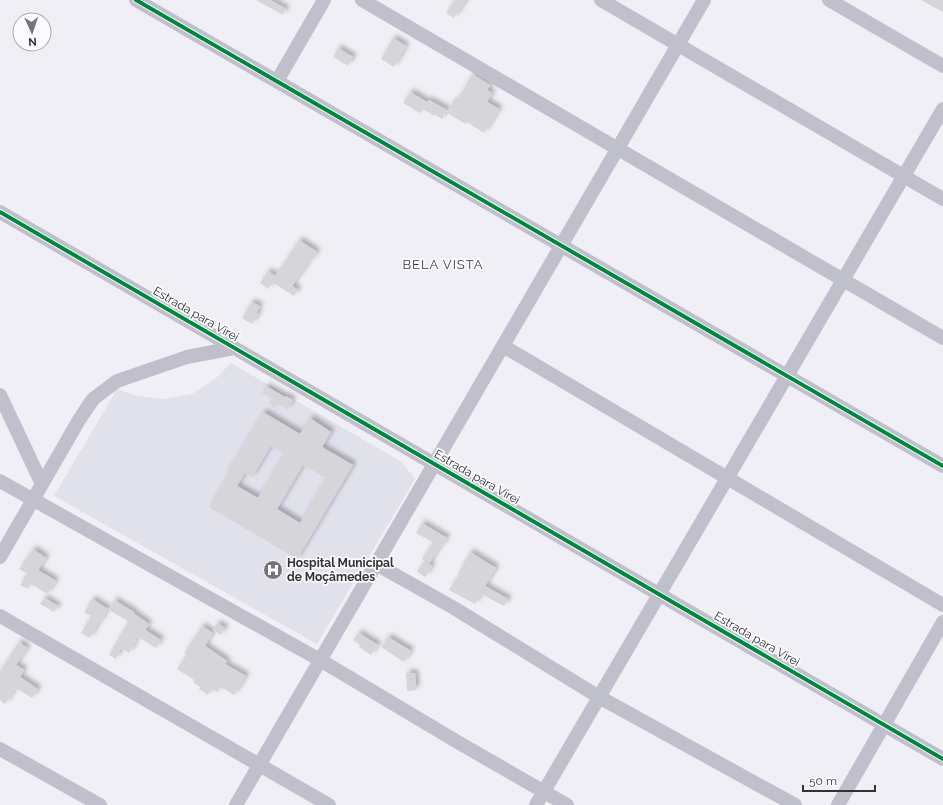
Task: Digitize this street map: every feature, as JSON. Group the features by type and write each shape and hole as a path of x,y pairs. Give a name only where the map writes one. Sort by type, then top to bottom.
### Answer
{"street":[{"path":"136,0 943,466"},
{"path":"277,81 324,0"},
{"path":"362,0 943,338"},
{"path":"601,0 943,199"},
{"path":"236,805 704,0"},
{"path":"829,0 943,66"},
{"path":"536,805 943,109"},
{"name":"Estrada para Virei","path":"0,212 943,759"},
{"path":"503,346 943,605"},
{"path":"0,557 79,420 93,399 117,381 187,357 234,348"},
{"path":"0,395 42,484"},
{"path":"0,481 320,660 566,805"},
{"path":"376,564 454,608 599,697 796,805"},
{"path":"0,616 329,805"},
{"path":"838,805 943,622"},
{"path":"0,748 100,805"}],"shaded area":[{"name":"Hospital Municipal de Moçâmedes","path":"231,363 402,462 415,479 317,644 54,496 117,389 137,396 164,399 192,394 216,378"}],"building":[{"path":"256,0 270,0 286,9 283,15"},
{"path":"455,0 466,0 454,18 446,13"},
{"path":"921,0 943,0 943,12"},
{"path":"393,38 406,46 394,67 381,59"},
{"path":"338,48 353,57 348,66 333,57"},
{"path":"472,74 490,85 487,90 492,93 487,102 499,109 484,133 467,122 466,124 447,113 454,100 456,102"},
{"path":"410,92 427,102 429,100 447,110 442,119 423,109 420,113 403,103"},
{"path":"299,240 317,252 292,286 298,290 294,296 272,282 268,289 260,283 268,271 275,276"},
{"path":"251,302 260,306 256,314 259,313 252,324 242,318"},
{"path":"266,386 293,400 287,409 279,404 274,408 269,402 273,399 262,393"},
{"path":"263,412 300,434 310,418 331,432 322,447 353,465 297,559 209,507 228,475 226,474","holes":["271,446 284,454 258,498 237,486 245,473 252,477","303,465 326,478 300,523 277,509"]},
{"path":"422,523 447,538 441,547 440,546 429,564 422,559 433,542 416,533"},
{"path":"33,549 46,558 38,570 56,581 47,594 31,584 28,589 20,585 27,573 19,569"},
{"path":"470,552 496,568 485,586 508,599 504,606 481,594 475,604 449,590 460,573 458,573"},
{"path":"424,561 432,566 425,577 417,572"},
{"path":"44,598 58,606 54,612 40,604"},
{"path":"92,599 108,609 90,638 81,633 91,616 84,612"},
{"path":"114,600 134,612 133,613 149,624 145,630 161,640 156,648 138,637 129,653 121,648 116,659 109,655 128,621 109,610"},
{"path":"217,623 225,628 221,635 213,630"},
{"path":"202,626 213,633 205,646 227,661 225,664 246,676 234,695 221,687 217,692 212,689 208,695 199,689 200,687 193,682 194,680 177,669 187,654 184,653"},
{"path":"359,633 378,645 371,655 359,647 360,645 353,640"},
{"path":"388,637 411,651 404,662 381,647"},
{"path":"19,642 27,648 16,665 24,670 20,677 38,689 32,698 16,688 5,704 0,700 0,671"},
{"path":"406,673 415,673 416,690 407,691"}],"cycle path":[{"path":"136,0 943,466"},
{"path":"0,212 943,759"}],"place":[{"name":"Hospital Municipal de Moçâmedes","path":"273,570"}],"district":[{"name":"BELA VISTA","path":"443,264"}]}
